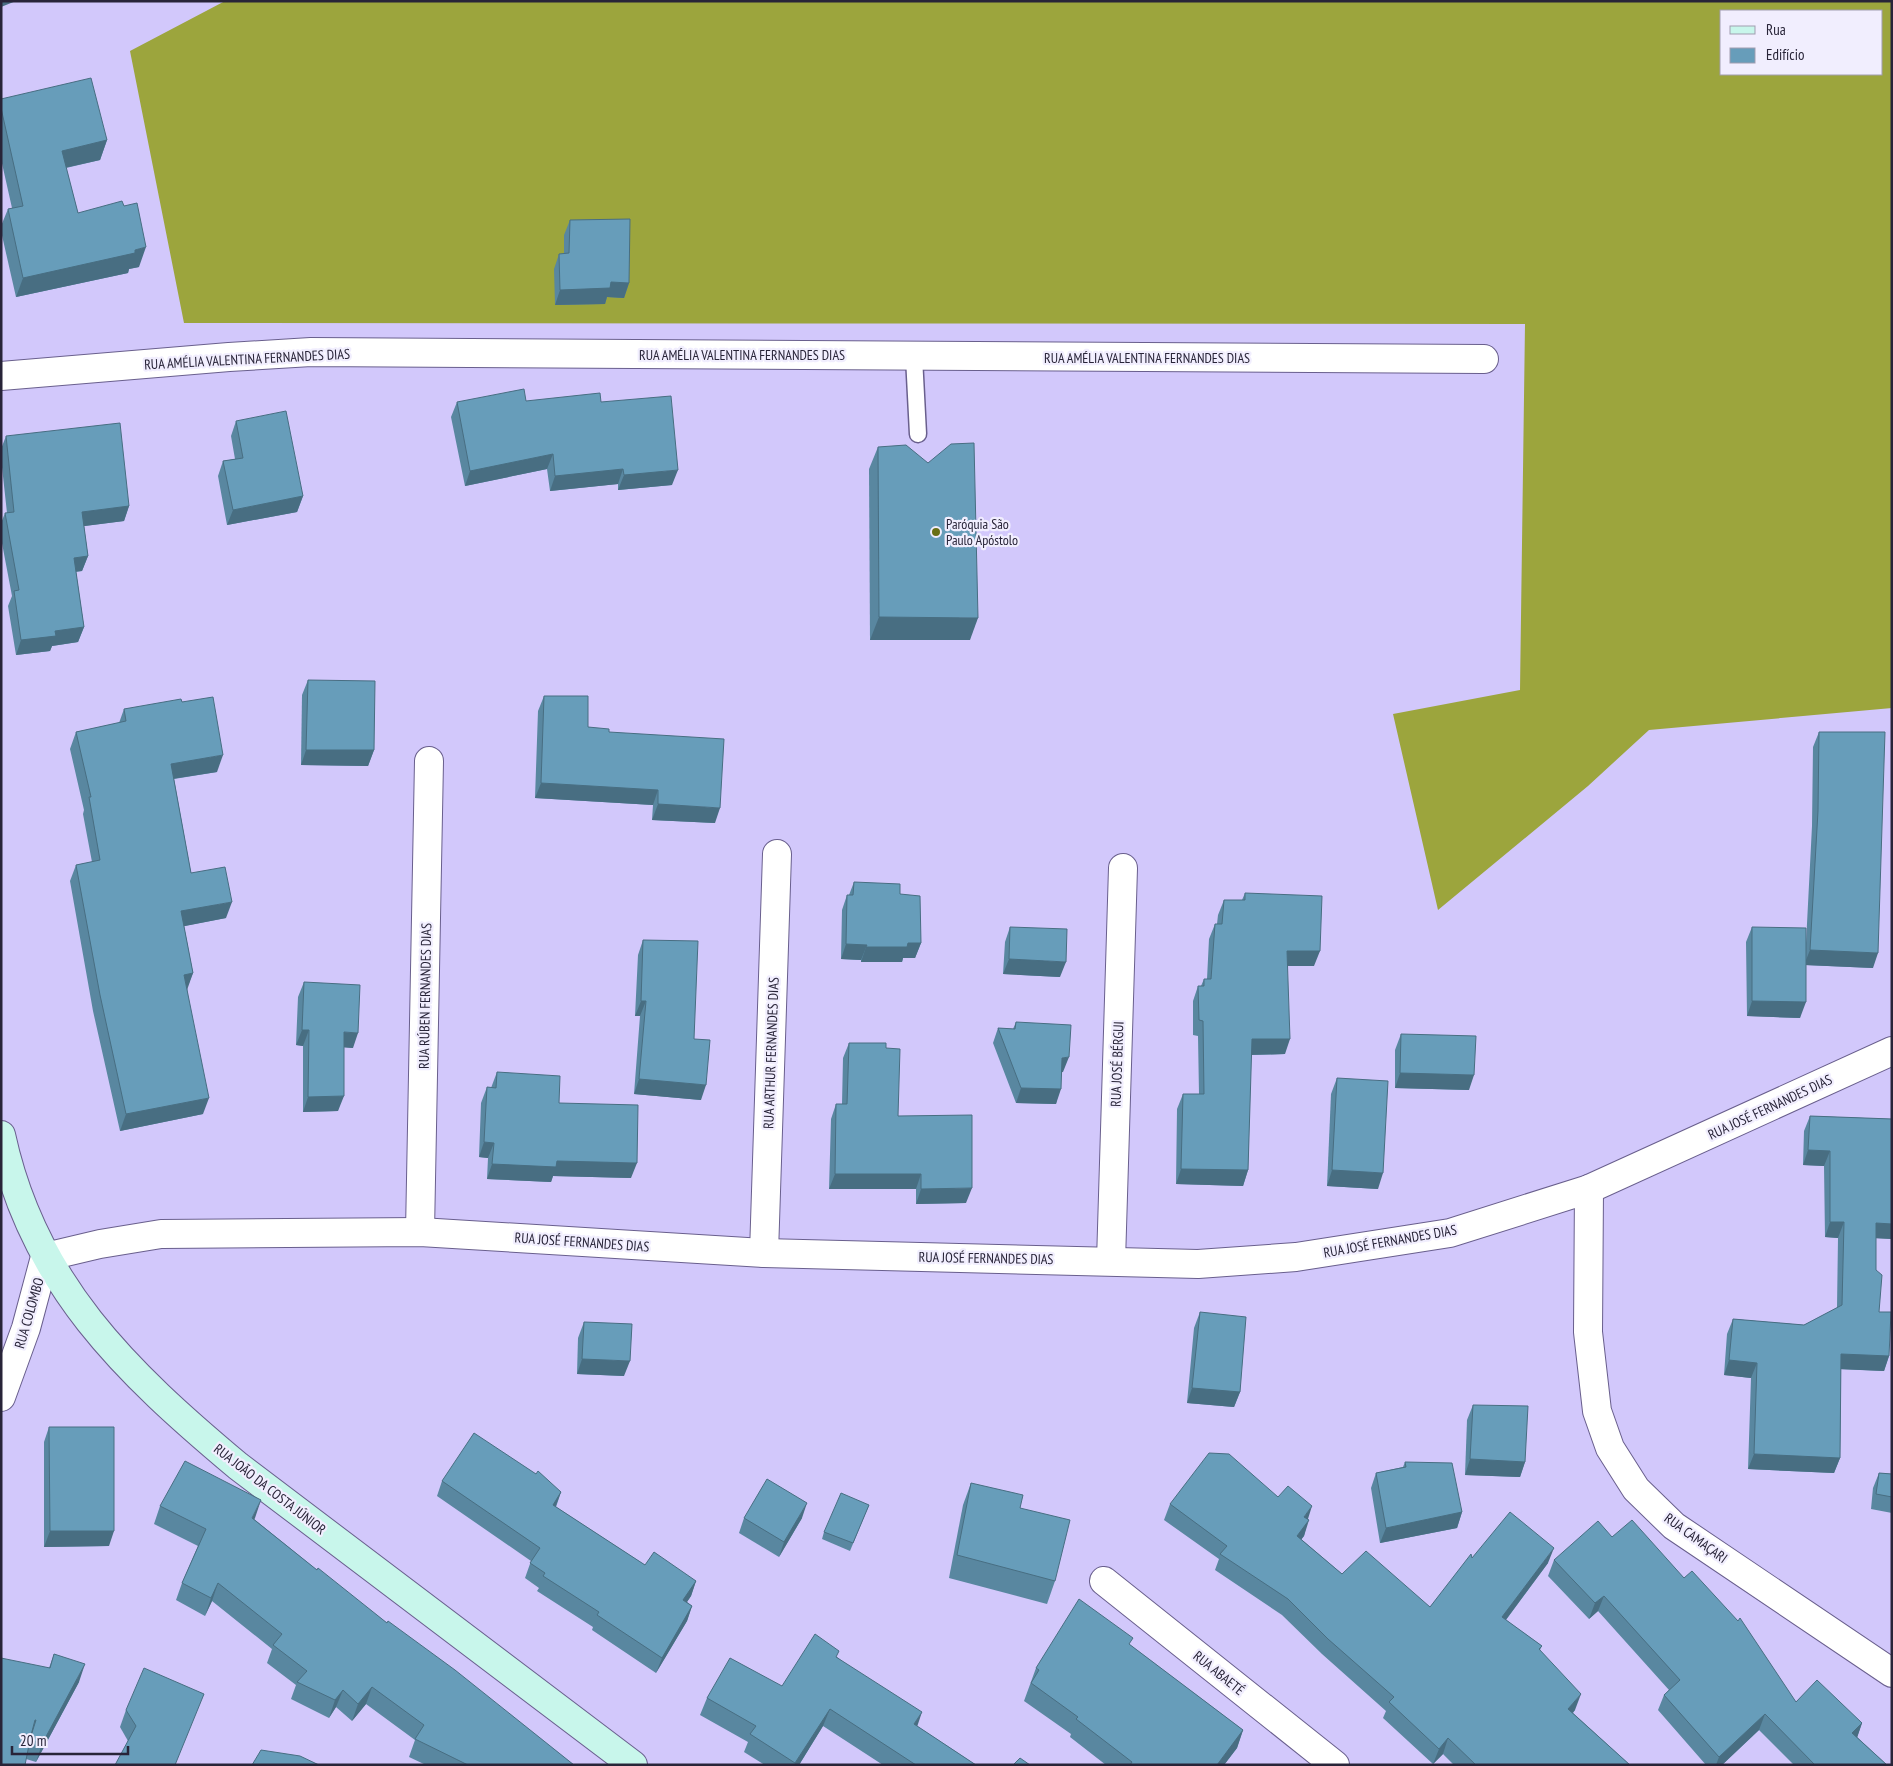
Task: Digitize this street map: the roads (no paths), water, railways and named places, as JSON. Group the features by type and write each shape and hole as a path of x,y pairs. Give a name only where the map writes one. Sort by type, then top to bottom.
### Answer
{"main road":[{"name":"RUA JOÃO DA COSTA JÚNIOR","path":"1,1135 7,1161 26,1215 45,1257 92,1327 140,1380 183,1420 238,1466 632,1765"}],"street":[{"name":"RUA AMÉLIA VALENTINA FERNANDES DIAS","path":"1,376 311,352 1484,359"},
{"name":"RUA RÚBEN FERNANDES DIAS","path":"420,1232 429,761"},
{"name":"RUA ARTHUR FERNANDES DIAS","path":"764,1254 777,854"},
{"name":"RUA JOSÉ BÉRGUI","path":"1111,1261 1123,868"},
{"name":"RUA JOSÉ FERNANDES DIAS","path":"45,1257 100,1244 161,1234 420,1232 764,1254 1190,1264 1296,1257 1384,1245 1450,1232 1589,1189 1892,1051"},
{"name":"RUA CAMAÇARI","path":"1589,1189 1588,1332 1598,1411 1610,1448 1636,1489 1674,1526 1892,1673"},
{"name":"RUA COLOMBO","path":"1,1397 26,1328 45,1257"},
{"name":"RUA ABAETÉ","path":"1104,1581 1335,1765"}],"lane":[{"path":"914,356 918,434"}],"place":[{"name":"Paróquia São Paulo Apóstolo","path":"936,532"}]}
